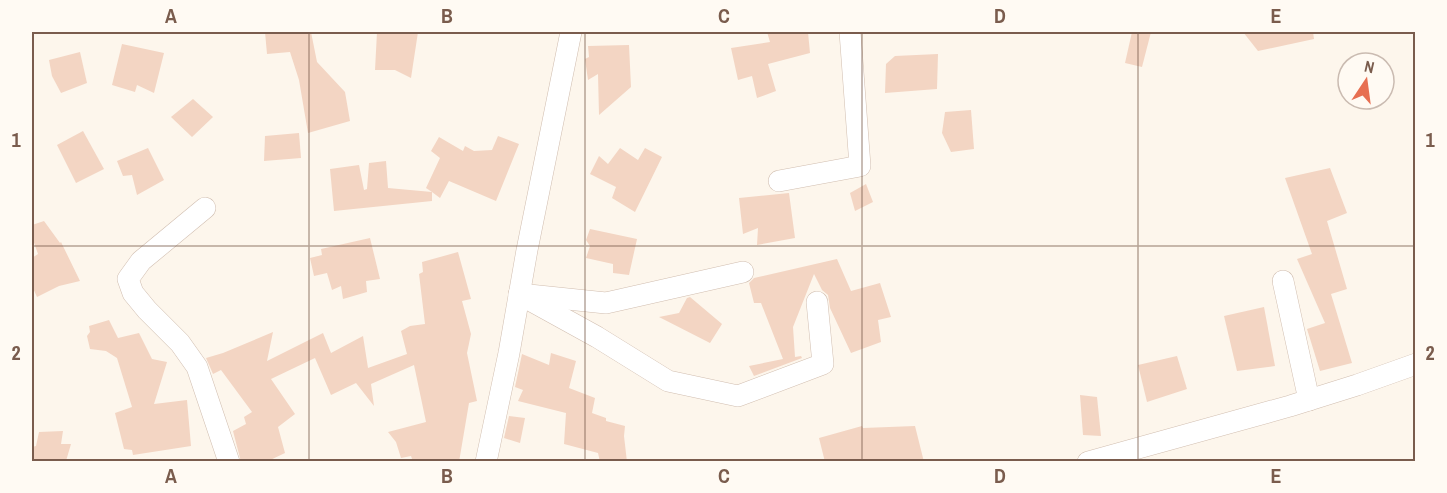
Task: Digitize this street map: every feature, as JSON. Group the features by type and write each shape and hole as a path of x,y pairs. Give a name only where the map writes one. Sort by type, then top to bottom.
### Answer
{"street":[{"path":"486,462 570,32"},
{"path":"779,181 860,166 850,32"},
{"path":"205,208 141,261 128,279 133,292 180,343 197,368 229,462"},
{"path":"519,294 606,303 743,272"},
{"path":"1283,281 1309,400"},
{"path":"519,294 597,337 668,381 738,396 823,364 817,302"},
{"path":"1088,462 1309,400 1416,364"}],"building":[{"path":"265,32 311,32 317,62 345,92 350,121 308,133 299,80 290,52 267,54"},
{"path":"377,32 418,32 411,78 395,70 375,70"},
{"path":"767,32 808,32 810,53 768,64 776,91 757,98 752,76 738,80 731,48 770,42"},
{"path":"1132,32 1151,32 1142,67 1125,63"},
{"path":"1243,32 1313,32 1314,39 1258,51"},
{"path":"122,44 164,53 154,93 137,85 135,92 112,85"},
{"path":"629,45 631,87 599,115 598,74 588,80 585,59 589,57 588,46"},
{"path":"80,52 87,83 61,93 52,76 49,60"},
{"path":"938,54 937,89 885,93 886,64 895,56"},
{"path":"193,99 213,117 192,137 171,117"},
{"path":"971,110 974,149 951,152 942,133 945,112"},
{"path":"83,131 104,169 76,183 57,145"},
{"path":"299,133 301,158 264,161 265,136"},
{"path":"498,136 519,144 496,201 449,181 440,198 426,188 440,158 431,151 439,137 463,151 465,146 474,151 492,150"},
{"path":"148,148 164,180 137,195 132,175 123,176 117,161"},
{"path":"620,148 638,160 645,148 662,157 635,212 612,198 616,187 590,174 599,156 608,164"},
{"path":"386,161 388,188 432,192 432,201 334,211 330,169 359,165 364,190 367,189 369,163"},
{"path":"1330,168 1347,213 1327,221 1347,289 1331,294 1352,363 1320,371 1307,329 1325,323 1297,259 1312,254 1285,178"},
{"path":"866,184 873,202 855,211 850,193"},
{"path":"789,193 795,238 757,245 758,228 743,234 739,198"},
{"path":"44,221 61,242 80,281 59,286 37,297 32,286 32,258 38,254 32,237 32,225"},
{"path":"590,229 637,239 629,275 613,273 613,264 586,258 590,246 586,240"},
{"path":"370,238 380,279 366,281 367,292 343,299 341,286 332,290 327,273 314,276 310,258 322,255 321,249"},
{"path":"458,252 471,299 462,301 471,334 467,353 477,401 469,403 459,462 413,462 411,456 401,458 396,442 388,432 426,422 414,365 371,384 374,406 356,383 331,395 315,358 271,379 295,414 278,427 285,453 266,462 241,462 233,431 246,424 244,417 252,412 221,370 213,374 206,358 273,332 267,361 323,333 331,353 363,336 368,368 407,354 401,331 410,326 425,324 419,274 423,272 422,262"},
{"path":"837,259 851,291 880,283 891,317 878,320 881,342 851,353 830,308 828,295 822,290 814,274 793,327 795,357 801,356 802,358 754,376 749,366 783,359 761,303 754,303 749,283 754,278"},
{"path":"690,297 722,324 710,343 659,317 679,313 687,298"},
{"path":"1264,307 1275,366 1237,371 1224,316"},
{"path":"109,320 118,338 139,333 152,359 167,362 154,404 187,400 191,446 133,455 132,450 124,449 115,413 132,407 117,358 106,351 90,349 87,336 90,332 89,326"},
{"path":"551,353 576,361 569,388 595,398 592,413 606,418 606,421 625,426 627,462 600,462 598,453 564,444 566,413 518,401 523,390 515,387 522,354 549,365"},
{"path":"1177,356 1187,389 1147,402 1138,365"},
{"path":"1080,395 1097,397 1101,436 1083,435"},
{"path":"509,416 525,418 520,443 504,438"},
{"path":"862,426 863,428 915,426 924,462 825,462 819,438"},
{"path":"63,431 61,444 71,444 66,461 32,460 32,447 36,446 39,432"}]}
